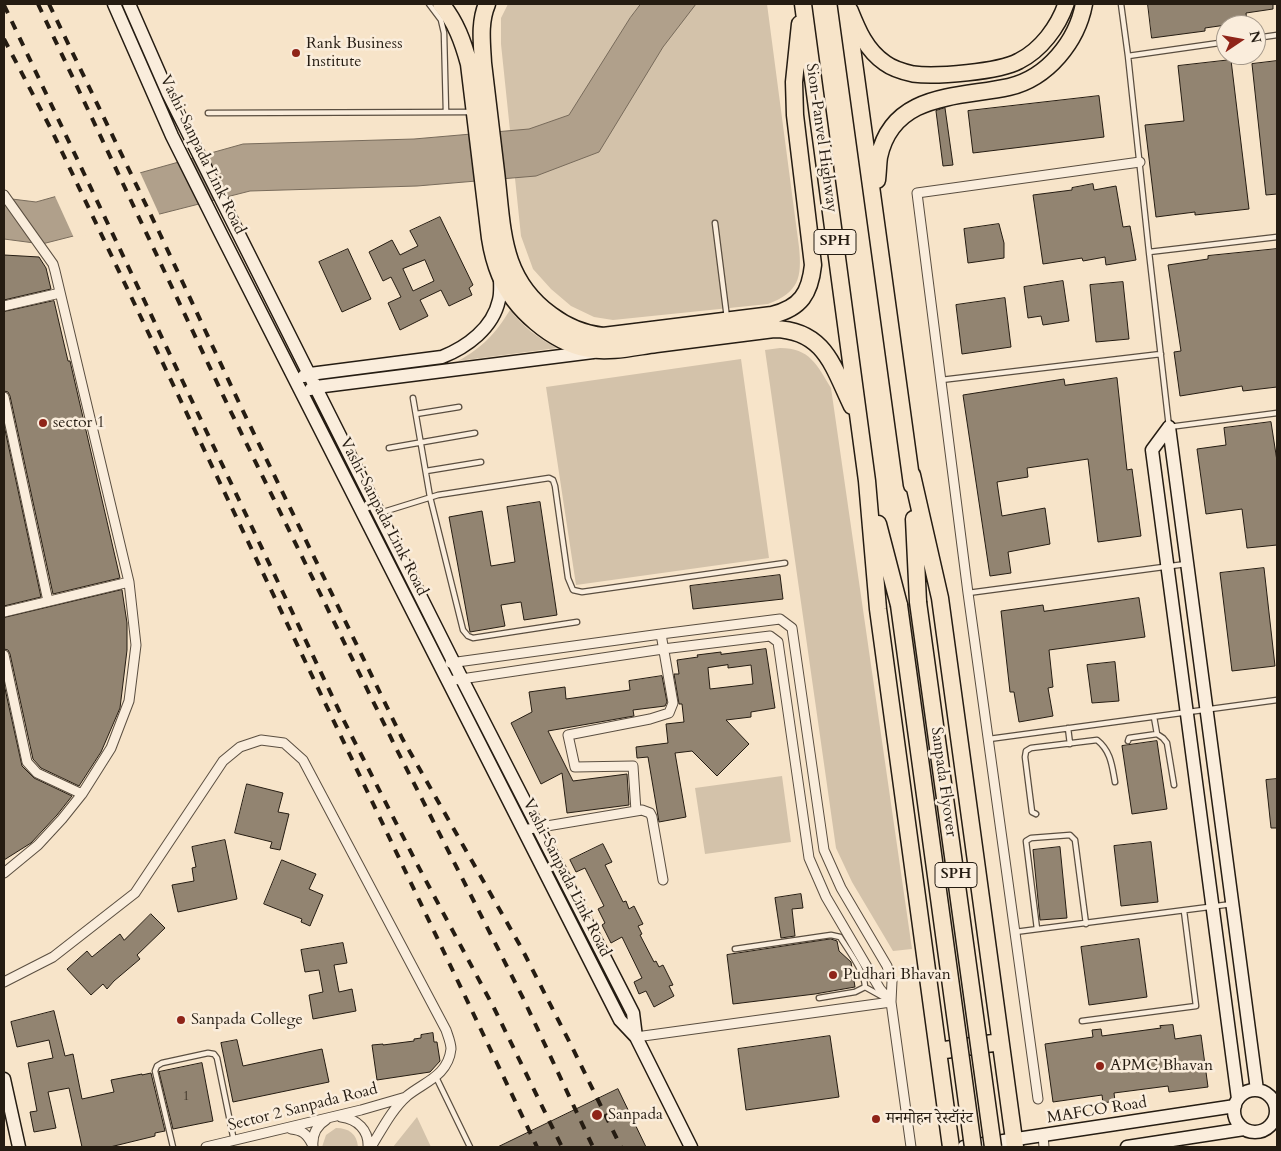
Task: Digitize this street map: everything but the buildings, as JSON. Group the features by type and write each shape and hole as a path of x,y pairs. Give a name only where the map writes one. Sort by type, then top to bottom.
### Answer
{"highway":[{"path":"441,4 454,21 463,41 469,64 481,120 497,237 500,276 517,303 533,319 573,345 774,329 798,332 817,343 824,351 858,420"},
{"path":"481,120 482,14 487,4"},
{"path":"497,237 520,282 542,308 579,332 604,343 728,320 772,315 798,304 809,288 812,277 813,252 795,115 795,74 803,4"},
{"name":"Sion-Panvel Highway","path":"803,4 867,481"},
{"name":"SPH","path":"847,4 912,475"},
{"path":"874,206 880,156 886,137 896,123 920,105 960,94 1010,87 1029,80 1055,60 1071,40 1082,15 1084,4"},
{"path":"912,475 940,598 1014,1144"},
{"name":"Sanpada Flyover","path":"912,475 918,602 993,1147"},
{"path":"867,481 878,609 951,1147"},
{"name":"Sanpada Flyover","path":"867,481 899,605 973,1147"},
{"path":"938,1051 1000,1042"}],"main road":[{"name":"Vashi-Sanpada Link Road","path":"114,4 172,136 220,232 620,1020 636,1037 691,1147"},
{"name":"Vashi-Sanpada Link Road","path":"129,4 168,93 462,679 633,1013 636,1037"},
{"path":"847,4 860,36 872,52 885,63 898,70 914,74 1000,68 1018,62 1034,51 1056,27 1066,4"},
{"path":"295,380 310,374 442,357 456,351 470,342 482,330 494,313 500,299 500,276"},
{"path":"272,335 287,328"},
{"path":"302,393 316,387 604,343"},
{"path":"1169,426 1257,1090"},
{"path":"1169,426 1152,450 1213,907 1237,1102 1236,1119 1244,1130"},
{"path":"4,1080 19,1147"},
{"path":"1127,1147 1244,1130 1258,1132 1270,1127 1276,1121 1273,1095 1257,1090 1243,1094 1237,1102"},
{"name":"MAFCO Road","path":"964,1147 1044,1141 1237,1102"}],"street":[{"path":"1038,1099 968,593 917,193 1140,162"},
{"path":"4,195 52,264 129,582 136,645 128,701 111,748 82,794 38,845 4,873"},
{"path":"4,306 60,293"},
{"path":"4,397 48,601"},
{"path":"4,612 129,582"},
{"path":"439,664 780,619 792,628 824,850 841,888 888,966 892,981 891,1002 912,1147"},
{"path":"636,811 633,766 575,768 568,734 650,719 669,713 672,702 661,634"},
{"path":"448,681 663,649 770,636 778,642 809,858 826,897 880,989 891,1002"},
{"path":"4,655 27,762 37,773 82,794"},
{"path":"4,982 54,957 134,893 223,761 240,746 261,740 284,743 303,760 446,1030 451,1048 447,1061 436,1077 407,1097 369,1147"},
{"path":"523,830 636,811 647,811 652,817 663,880"},
{"path":"636,1037 891,1002"},
{"name":"Sector 2 Sanpada Road","path":"206,1147 330,1118 407,1097"},
{"path":"312,1145 313,1134 322,1122 330,1118 350,1118 362,1127 369,1147"},
{"path":"285,1129 302,1132 308,1136 312,1145"}],"lane":[{"path":"429,4 441,20 444,33 446,112"},
{"path":"1122,4 1169,426 1277,413"},
{"path":"1128,56 1216,43"},
{"path":"208,112 446,112 481,120"},
{"path":"715,223 728,320"},
{"path":"1149,252 1277,237"},
{"path":"941,380 1161,354"},
{"path":"413,398 430,497 460,622 468,636 474,638 577,622"},
{"path":"416,414 459,408"},
{"path":"389,448 475,433"},
{"path":"426,471 481,462"},
{"path":"380,513 430,497 548,478 553,480 568,578 573,590 582,592 785,563"},
{"path":"968,593 1187,564"},
{"path":"988,739 1277,700"},
{"path":"1154,717 1157,734"},
{"path":"1068,728 1070,744"},
{"path":"1128,740 1157,734 1163,738 1167,744 1174,785"},
{"path":"1036,814 1032,812 1025,757 1026,751 1031,748 1097,740 1105,746 1110,756 1115,782"},
{"path":"1037,929 1026,841 1032,838 1070,835 1075,840 1086,924"},
{"path":"1015,932 1232,904"},
{"path":"1082,1021 1196,1006 1184,911"},
{"path":"735,949 836,935 840,937 861,972 865,981 865,987"},
{"path":"865,987 891,1002"},
{"path":"819,998 855,992 865,987"},
{"path":"173,1147 155,1071 157,1066 162,1063 208,1052 214,1054 217,1058 234,1141"},
{"path":"436,1077 470,1147"}],"shaded area":[{"path":"508,4 767,4 800,258 799,275 792,289 768,304 613,320 594,317 571,306 551,289 533,269 521,236 501,44 501,18"},
{"path":"641,4 696,4 663,47 599,152 536,176 417,186 250,191 42,244 4,239 4,198 36,202 243,144 414,139 529,129 569,115 630,18"},
{"path":"510,310 531,332 557,348 458,361 475,351 488,339"},
{"path":"780,348 799,351 812,359 831,388 912,949 893,951 852,882 836,848 765,350"},
{"path":"741,359 769,558 576,585 546,387"},
{"path":"782,776 791,842 705,854 695,788"},
{"path":"417,1117 431,1147 393,1147"},
{"path":"336,1128 345,1129 352,1133 358,1147 322,1147 326,1135"}],"pier":[{"path":"139,170 160,216 74,238 54,194"}],"railway":[{"path":"38,4 230,410 395,746 523,998 593,1147"},
{"path":"49,4 242,409 402,738 522,949 621,1147"},
{"path":"4,5 343,719 417,864 494,1008 562,1147"},
{"path":"4,39 52,131 537,1147"}],"place":[{"name":"Rank Business Institute","path":"296,53"},
{"name":"sector 1","path":"43,423"},
{"name":"Pudhari Bhavan","path":"833,975"},
{"name":"Sanpada College","path":"181,1020"},
{"name":"APMC Bhavan","path":"1100,1066"},
{"name":"Sanpada","path":"597,1115"},
{"name":"मनमोहन रेस्टॉरंट","path":"876,1119"}]}
